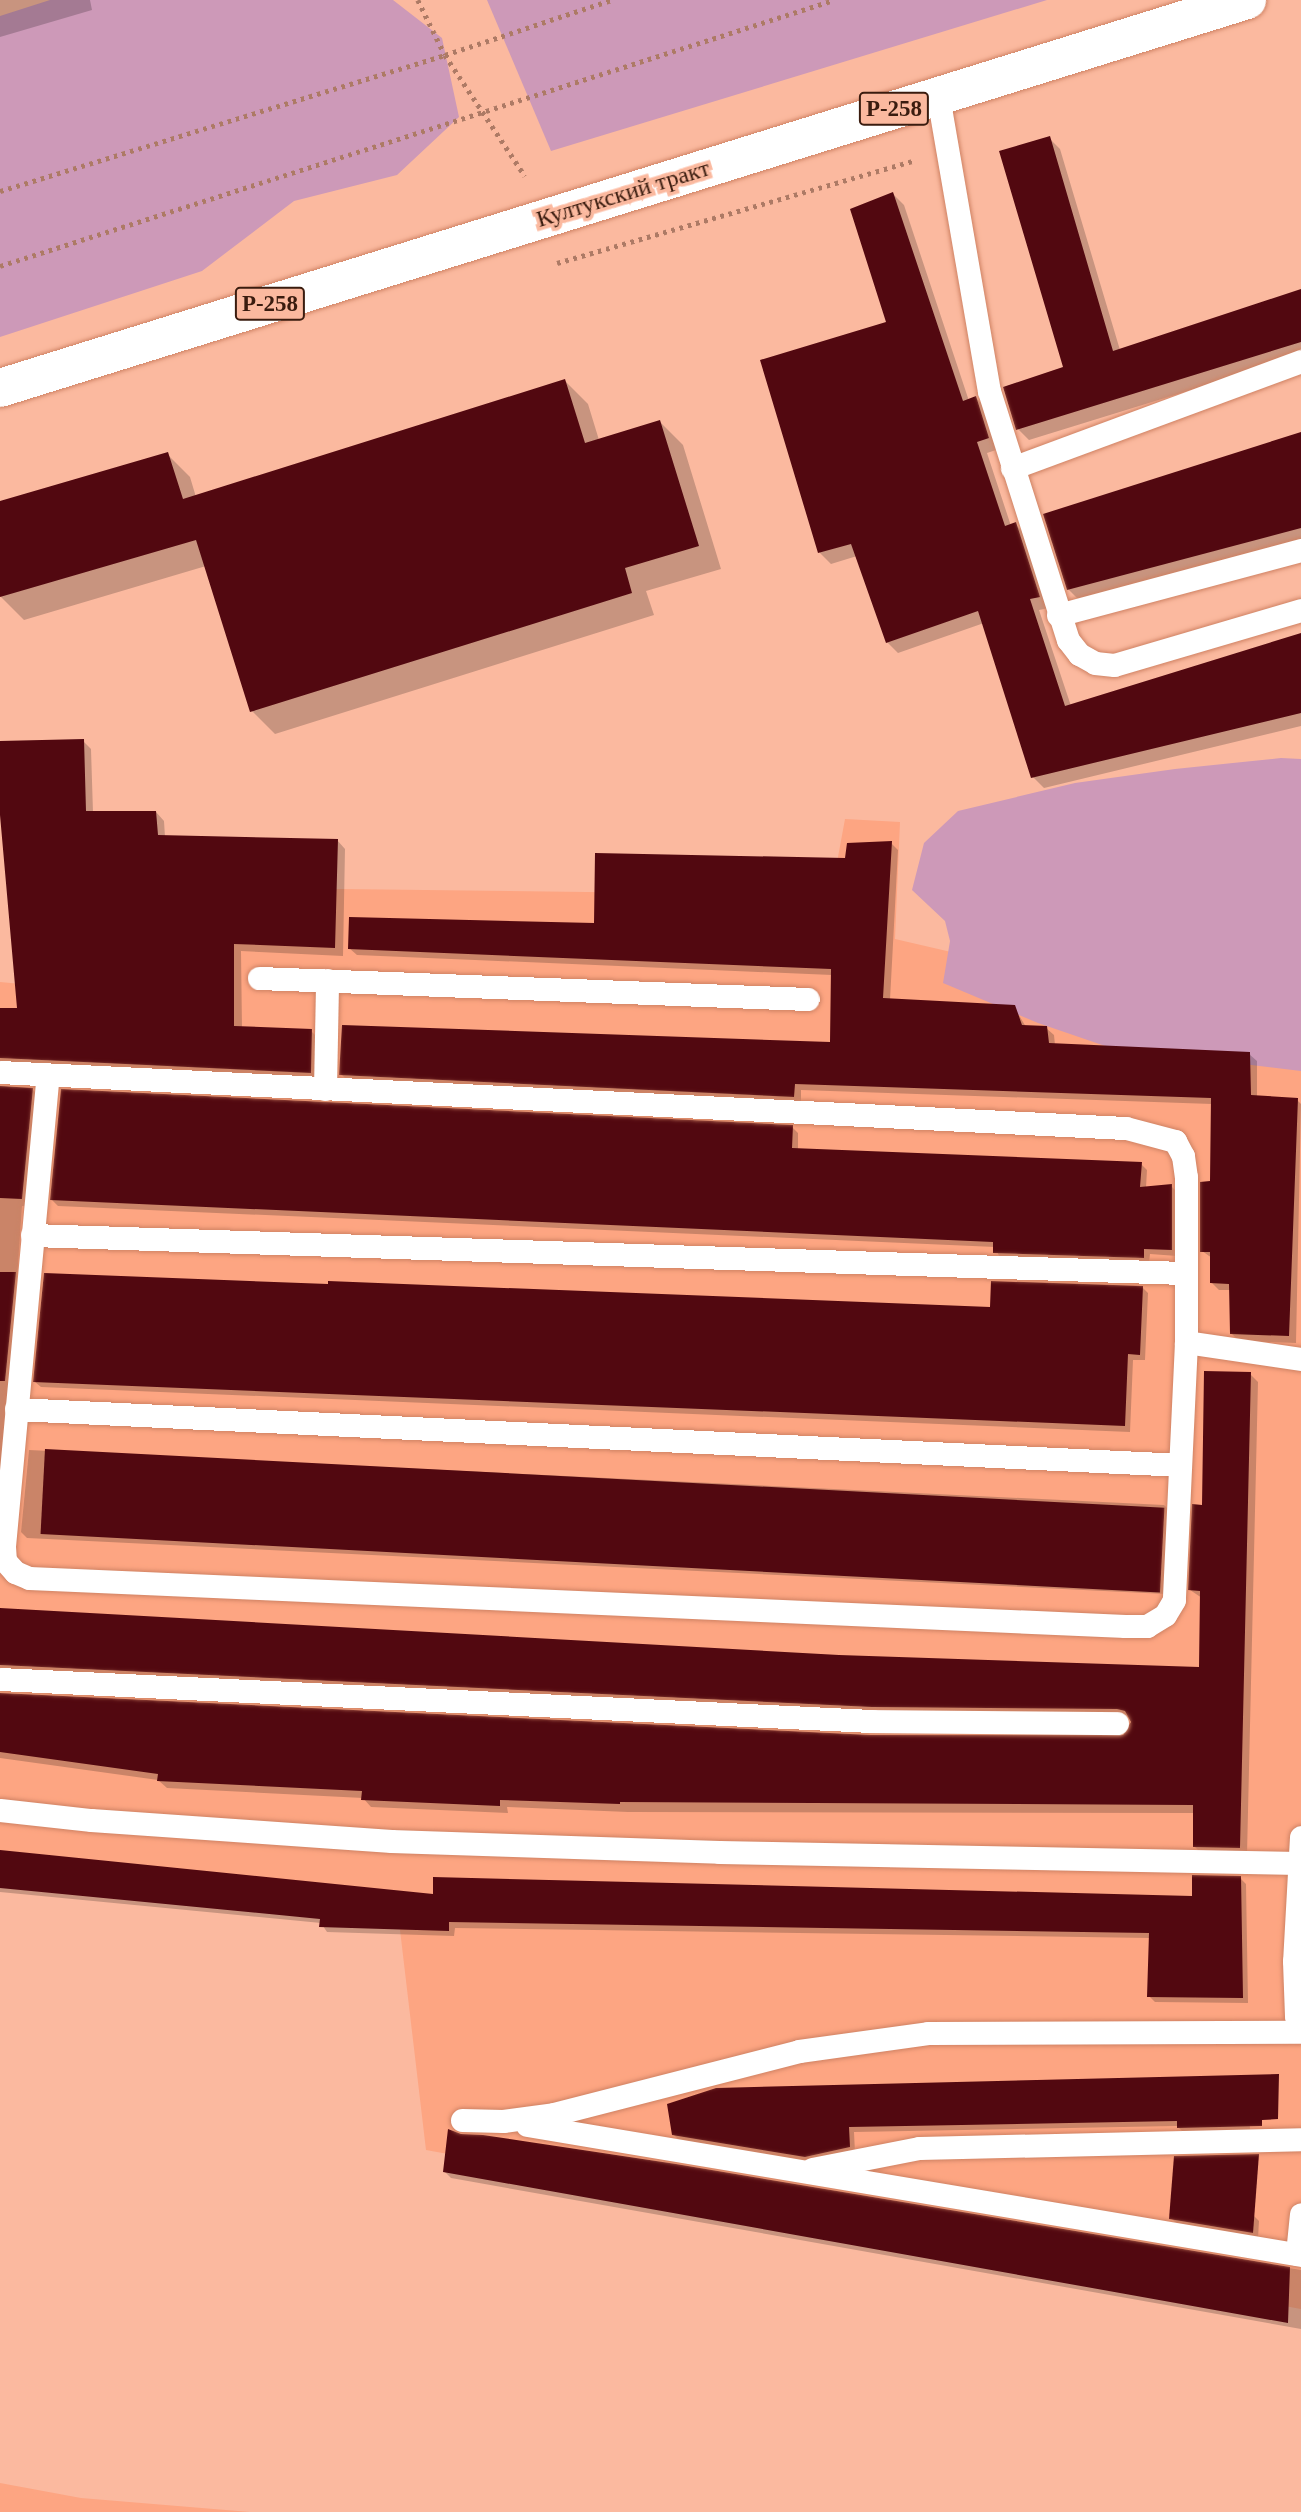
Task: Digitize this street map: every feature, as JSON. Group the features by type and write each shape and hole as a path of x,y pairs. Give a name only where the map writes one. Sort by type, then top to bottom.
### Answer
{"main road":[{"name":"Култукский тракт","path":"0,388 1247,0"}],"lane":[{"path":"937,96 989,391 1068,640 1079,654 1095,663 1114,665 1301,610"},
{"path":"1012,468 1301,361"},
{"path":"1058,615 1301,550"},
{"path":"259,978 808,999"},
{"path":"325,1089 327,980"},
{"path":"0,1072 1126,1128 1158,1134 1175,1141 1183,1156 1186,1177 1186,1342 1174,1600 1165,1615 1147,1626 1125,1626 29,1578 15,1572 5,1561 10,1424 48,1075"},
{"path":"32,1235 1185,1273"},
{"path":"1186,1342 1301,1359"},
{"path":"10,1424 1180,1465"},
{"path":"0,1679 845,1720 1117,1723"},
{"path":"0,1810 91,1820 391,1841 733,1852 1298,1863"},
{"path":"503,2121 554,2114 799,2051 929,2033 1301,2031 1296,2016 1294,1961 1301,1837"},
{"path":"462,2120 503,2121 1299,2255 1301,2214"},
{"path":"802,2171 919,2148 1301,2138"}],"path":[{"path":"418,0 445,55 482,115 525,176"},
{"path":"0,191 445,55 611,0"},
{"path":"0,266 482,115 834,0"},
{"path":"557,263 947,151"}],"shaded area":[{"path":"50,0 393,0 442,38 459,117 397,175 294,201 202,271 0,337 0,16"},
{"path":"487,0 1047,0 551,151"},
{"path":"1281,758 1301,759 1301,1071 1111,1048 1038,1023 943,983 950,941 945,921 912,890 924,843 958,811 1075,783"},
{"path":"845,819 900,822 895,939 1301,1033 1301,2309 426,2150 398,1913 0,1869 0,982 179,999 182,887 831,895"},
{"path":"0,2483 81,2498 250,2512 0,2512"}],"building":[{"path":"1050,136 1113,351 1301,289 1301,342 1016,430 1003,387 1063,367 999,151"},
{"path":"893,192 963,401 976,396 989,438 977,442 1005,526 1016,522 1040,597 1030,599 1065,706 1301,633 1301,713 1031,778 978,611 886,643 851,544 818,553 760,360 886,322 850,209"},
{"path":"565,379 585,443 660,420 699,546 625,568 632,593 250,712 196,540 0,597 0,501 168,452 183,499"},
{"path":"1301,432 1301,528 1067,590 1043,514"},
{"path":"84,739 86,811 156,811 158,835 338,839 335,948 234,944 234,1026 312,1029 311,1073 0,1058 0,1008 17,1008 0,815 0,741"},
{"path":"892,841 883,998 1015,1005 1022,1025 1047,1026 1049,1043 1250,1052 1251,1095 1298,1098 1289,1336 1230,1334 1229,1284 1210,1283 1210,1252 1200,1252 1200,1182 1210,1181 1211,1098 795,1084 794,1097 339,1075 342,1025 830,1042 831,969 348,949 349,917 594,923 595,853 845,858 847,843"},
{"path":"0,1086 33,1088 22,1199 0,1198"},
{"path":"61,1089 793,1125 792,1148 1142,1162 1140,1187 1172,1184 1172,1250 1144,1249 1144,1258 993,1253 993,1242 50,1200"},
{"path":"0,1272 16,1272 5,1381 0,1381"},
{"path":"44,1273 328,1284 328,1281 990,1307 991,1281 1143,1286 1140,1355 1128,1354 1125,1426 33,1382"},
{"path":"1204,1371 1251,1372 1240,1848 1193,1847 1193,1805 620,1804 500,1800 500,1806 361,1800 362,1791 157,1781 158,1774 0,1752 0,1693 871,1735 1123,1735 1131,1722 1125,1711 1117,1709 872,1707 0,1665 0,1608 839,1655 1199,1667 1200,1591 1188,1590 1192,1504 1202,1505"},
{"path":"45,1449 1164,1508 1160,1593 41,1534"},
{"path":"0,1850 433,1894 433,1877 1192,1896 1192,1875 1241,1876 1243,1998 1147,1997 1149,1933 449,1922 449,1931 319,1927 320,1919 0,1888"},
{"path":"1279,2074 1278,2119 1262,2120 1262,2126 1177,2128 1177,2121 849,2127 850,2147 805,2157 672,2135 667,2104 716,2088"},
{"path":"448,2129 461,2134 676,2164 1290,2267 1288,2323 443,2172"},
{"path":"1259,2154 1253,2233 1169,2219 1174,2156"}]}
